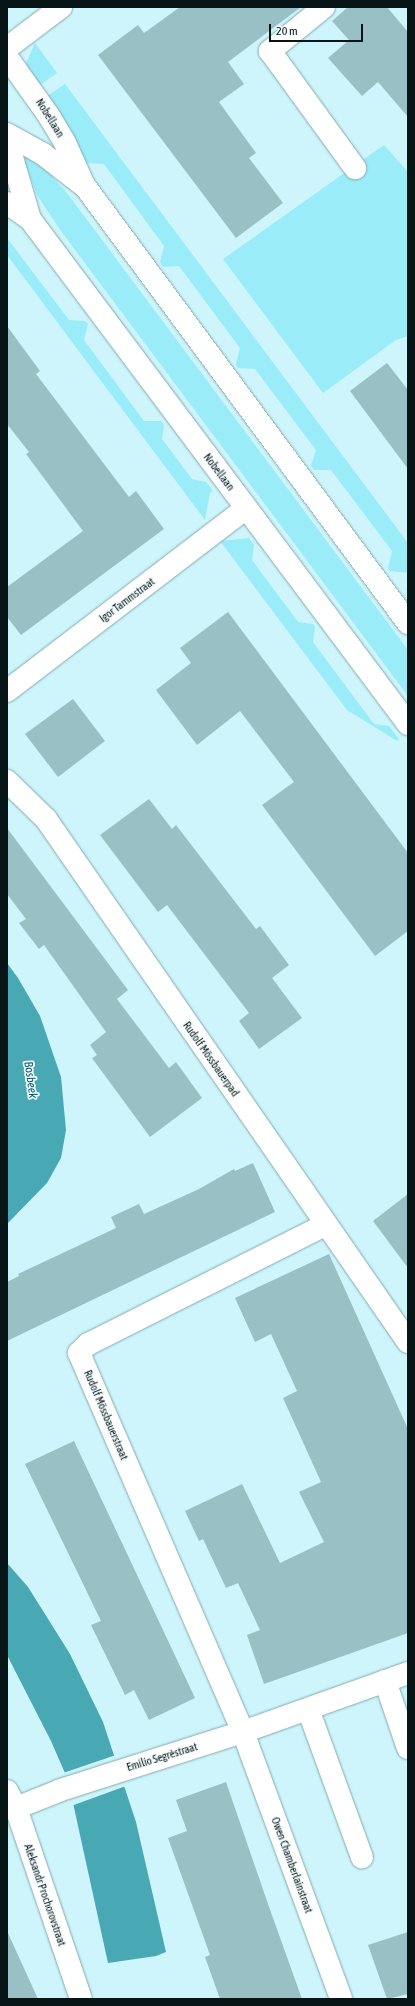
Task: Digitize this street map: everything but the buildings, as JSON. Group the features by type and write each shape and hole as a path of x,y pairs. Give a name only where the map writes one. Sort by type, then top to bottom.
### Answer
{"street":[{"path":"7,48 61,7"},
{"path":"324,7 270,51 355,168"},
{"name":"Nobellaan","path":"7,57 49,116 65,143 84,185 408,624"},
{"name":"Nobellaan","path":"7,134 43,154 84,185"},
{"name":"Nobellaan","path":"7,140 30,219"},
{"name":"Nobellaan","path":"7,203 30,219 408,724"},
{"name":"Igor Tammstraat","path":"7,691 246,508"},
{"name":"Rudolf Mössbauerpad","path":"7,781 46,819 325,1225 408,1342"},
{"name":"Rudolf Mössbauerstraat","path":"244,1732 79,1353 88,1344 325,1225"},
{"name":"Emilio Segrèstraat","path":"11,1800 60,1790 244,1732 408,1673"},
{"path":"385,1681 408,1748"},
{"path":"308,1709 362,1857"},
{"name":"Owen Chamberlainstraat","path":"244,1732 341,1999"},
{"name":"Aleksandr Prochorovstraat","path":"11,1800 81,1999"}],"shaded area":[{"path":"35,43 57,73 40,85 25,66"},
{"path":"65,84 408,543 408,573 390,571 388,568 392,551 331,470 314,470 311,466 316,450 255,369 238,368 236,364 240,348 179,266 163,267 160,262 164,246 104,164 87,163 47,96"},
{"path":"384,145 408,172 408,336 396,340 323,393 223,259"},
{"path":"25,154 45,168 67,193 408,650 408,696 61,231 37,195 25,163"},
{"path":"7,238 69,320 85,321 88,324 84,340 144,421 161,421 164,425 162,439 192,479 206,482 213,491 210,493 205,520 7,255"},
{"path":"249,538 254,545 252,560 298,622 313,624 315,627 313,642 374,724 389,726 399,739 397,741 347,710 220,541"}],"water":[{"name":"Bosbeek","path":"7,963 18,978 40,1016 61,1077 66,1130 61,1158 47,1183 7,1224"},
{"path":"7,1563 28,1587 70,1654 103,1722 136,1822 166,1952 156,1956 108,1963 68,1780 51,1741 7,1655"}],"pier":[{"path":"116,1755 126,1786 71,1806 63,1773"}]}
